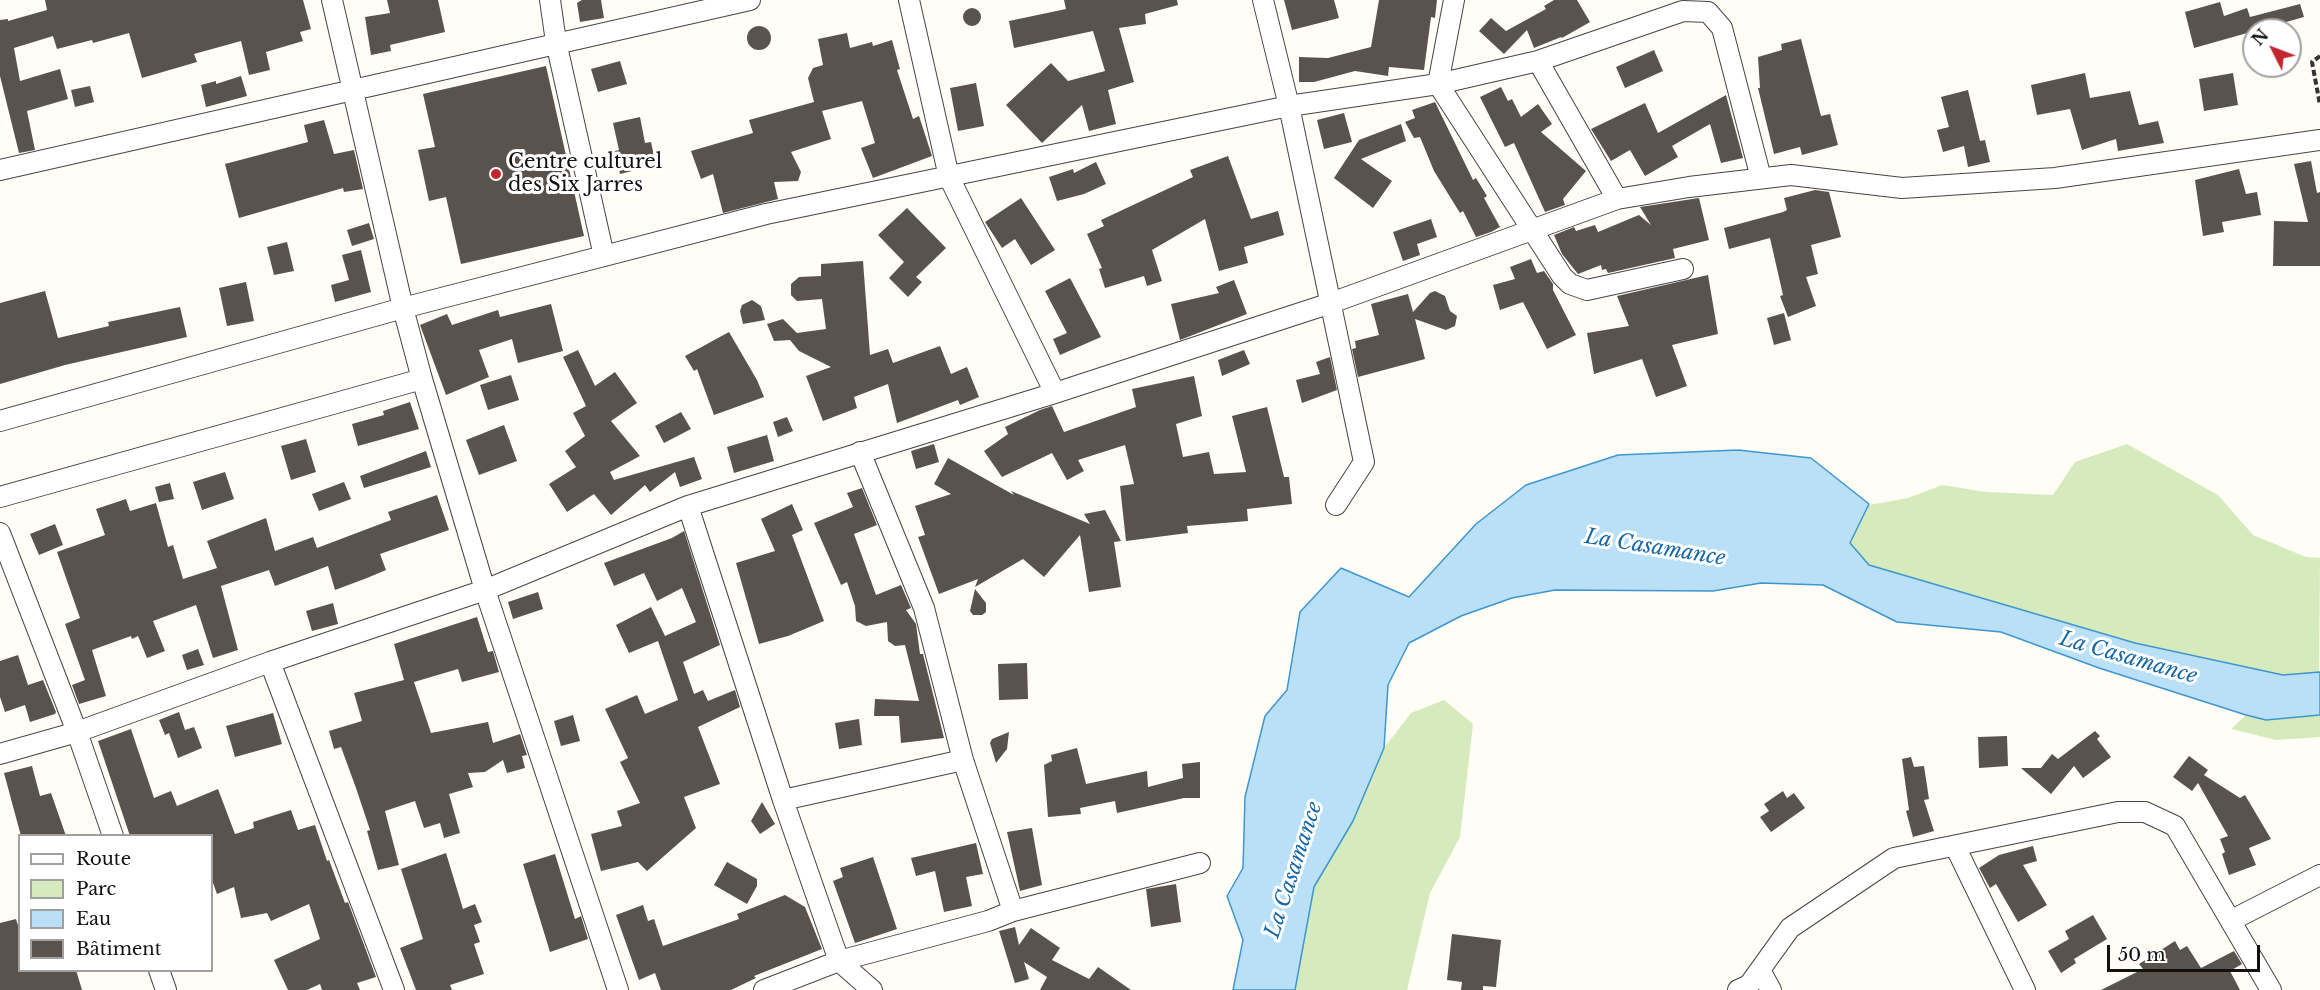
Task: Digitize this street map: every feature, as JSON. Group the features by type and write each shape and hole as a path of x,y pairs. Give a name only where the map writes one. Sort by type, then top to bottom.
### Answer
{"street":[{"path":"332,0 403,309 422,379 485,590 618,990"},
{"path":"550,0 556,42 604,256"},
{"path":"0,171 556,42 750,0"},
{"path":"909,0 949,177 1055,393"},
{"path":"1263,0 1289,106 1364,462 1336,505"},
{"path":"1454,0 1438,84 1562,276 1570,284 1587,290 1683,269"},
{"path":"0,421 403,309 766,214 1289,106 1438,84 1538,61 1683,11 1705,6 1722,28 1761,178"},
{"path":"1538,61 1617,199"},
{"path":"0,754 77,732 270,662 485,590 688,506 1055,393 1331,303 1617,199 1761,178 1791,176 1902,188 2055,178 2320,140"},
{"path":"0,497 422,379"},
{"path":"860,452 924,608 963,760 1013,911"},
{"path":"688,506 783,800 839,961 872,990"},
{"path":"0,532 77,732 112,834"},
{"path":"270,662 394,990"},
{"path":"783,800 963,760"},
{"path":"1738,990 1749,985 1790,928 1894,858 2118,812 2145,812 2175,826 2271,990"},
{"path":"1955,846 2025,990"},
{"path":"764,990 839,961 988,921 1013,911 1200,863"},
{"path":"2232,920 2320,875"},
{"path":"1760,970 1771,990"},
{"path":"160,972 166,990"}],"path":[{"path":"2320,56 2312,62 2320,105"}],"green space":[{"path":"2127,444 2218,495 2253,535 2306,557 2320,558 2319,673 2283,675 2135,643 1869,565 1850,543 1869,505 1908,498 1942,485 1986,492 2053,495 2075,462"},
{"path":"1444,700 1473,724 1460,837 1430,893 1407,990 1295,990 1314,887 1353,821 1384,748 1411,713"},
{"path":"2246,715 2266,720 2320,715 2320,737 2276,740 2231,729"}],"water":[{"name":"La Casamance","path":"1738,450 1811,458 1869,504 1850,543 1869,565 2135,643 2283,675 2320,672 2320,715 2266,720 2246,715 2099,668 2001,632 1897,622 1823,585 1761,583 1713,591 1555,590 1512,598 1461,616 1409,643 1388,685 1384,748 1353,821 1314,887 1295,990 1233,990 1243,940 1227,896 1243,868 1245,797 1265,716 1287,690 1300,612 1341,568 1409,597 1476,524 1526,485 1618,455"}],"building":[{"path":"45,0 303,0 311,29 300,32 303,41 266,52 270,70 249,75 241,41 194,54 197,62 142,78 129,33 93,43 92,40 57,49 53,36 14,48 20,81 60,69 68,99 27,111 35,150 19,153 0,76 0,20 8,19 8,21 47,10"},
{"path":"387,0 438,0 445,32 390,45 391,51 371,55 365,17 390,13"},
{"path":"582,0 601,0 604,18 580,22 577,3"},
{"path":"1064,0 1177,0 1178,5 1145,14 1146,24 1119,28 1134,82 1108,90 1116,124 1089,131 1082,105 1042,143 1006,105 1051,63 1068,81 1105,71 1093,31 1014,48 1009,21 1066,9"},
{"path":"1284,0 1334,0 1339,18 1292,30"},
{"path":"1379,0 1437,0 1435,18 1431,17 1424,70 1389,67 1388,76 1355,71 1314,82 1299,82 1299,57 1328,58 1371,47"},
{"path":"1554,0 1577,0 1590,22 1562,38 1534,48 1527,30 1504,54 1479,31 1491,18 1506,31 1546,9 1544,6"},
{"path":"2220,2 2224,16 2247,8 2250,17 2300,4 2304,17 2242,18 2242,34 2194,48 2185,12"},
{"path":"972,8 978,11 981,17 978,23 972,26 966,23 963,17 966,11"},
{"path":"759,26 764,27 770,33 770,43 764,49 759,50 754,49 748,43 747,38 748,33 754,27"},
{"path":"847,33 850,48 872,42 873,46 892,40 900,69 897,70 913,119 919,116 932,156 873,178 861,148 875,143 862,101 822,111 831,139 791,152 801,172 798,181 774,182 778,199 723,213 713,174 701,179 691,151 753,133 749,120 814,102 808,78 813,68 823,65 818,39"},
{"path":"1801,39 1821,116 1830,114 1838,145 1802,155 1800,147 1774,154 1758,88 1760,88 1758,57 1782,50 1781,44"},
{"path":"1654,50 1663,71 1625,88 1616,67"},
{"path":"620,61 627,84 598,92 591,69"},
{"name":"Centre culturel des Six Jarres","path":"546,66 584,236 461,264 446,197 429,201 418,150 435,147 423,94"},
{"path":"2085,73 2090,98 2130,91 2139,125 2158,121 2164,143 2118,151 2116,139 2082,150 2070,109 2037,115 2031,85"},
{"path":"2233,73 2238,105 2204,111 2199,79"},
{"path":"241,76 247,96 206,107 201,85 216,81 216,84"},
{"path":"976,83 984,126 958,131 950,88"},
{"path":"90,86 94,102 75,107 71,90"},
{"path":"1501,87 1508,101 1512,99 1521,117 1538,104 1552,124 1541,132 1586,171 1563,199 1565,205 1545,212 1514,143 1505,147 1480,97"},
{"path":"1968,90 1980,141 1985,140 1990,162 1968,167 1964,146 1943,152 1937,130 1949,127 1941,97"},
{"path":"1726,95 1743,158 1721,163 1710,124 1672,146 1678,157 1645,176 1630,150 1611,161 1591,129 1645,103 1658,133"},
{"path":"1435,102 1473,180 1476,178 1487,196 1484,198 1500,227 1491,232 1476,237 1463,211 1460,213 1434,171 1420,137 1414,138 1405,122 1415,118 1412,110"},
{"path":"1344,113 1352,142 1324,149 1317,120"},
{"path":"640,117 645,143 651,142 656,165 620,174 615,151 619,150 613,123"},
{"path":"324,120 334,154 354,150 363,189 344,192 343,188 239,218 225,164 308,142 304,125"},
{"path":"1401,124 1406,141 1361,159 1392,181 1373,208 1334,178 1359,140"},
{"path":"1228,156 1251,219 1278,211 1284,235 1244,247 1248,263 1219,271 1205,219 1152,250 1162,281 1147,286 1144,276 1105,288 1099,269 1102,268 1087,234 1104,226 1101,220 1193,177 1190,170"},
{"path":"2311,161 2317,193 2320,192 2320,266 2273,266 2274,221 2308,222 2294,164"},
{"path":"1096,162 1106,184 1084,194 1057,201 1049,177 1073,169 1074,173"},
{"path":"2239,169 2246,194 2257,192 2261,215 2222,222 2224,232 2203,236 2195,180"},
{"path":"1815,190 1829,192 1841,237 1811,245 1818,274 1806,277 1816,306 1788,317 1780,296 1783,295 1770,238 1729,249 1724,228 1783,212 1787,210 1784,198"},
{"path":"1021,198 1055,250 1031,265 1015,239 1002,248 985,222"},
{"path":"1699,198 1709,240 1673,249 1675,258 1608,273 1606,269 1602,270 1601,265 1578,274 1562,254 1554,235 1574,227 1576,231 1595,225 1598,232 1639,215 1651,225 1640,207"},
{"path":"907,208 946,248 916,277 922,282 908,297 889,278 904,262 878,235"},
{"path":"1431,219 1437,237 1417,244 1420,255 1403,261 1393,232"},
{"path":"369,223 374,239 352,246 347,230"},
{"path":"287,242 294,271 274,275 267,247"},
{"path":"361,250 371,292 335,302 331,285 349,280 342,255"},
{"path":"1531,259 1537,273 1544,271 1553,284 1553,290 1576,335 1547,349 1523,302 1500,310 1493,285 1515,279 1510,267"},
{"path":"863,261 870,355 888,349 893,363 940,346 951,374 967,367 979,397 960,405 958,400 897,423 888,384 854,397 857,408 823,421 806,376 831,367 799,351 790,340 774,341 767,324 783,319 797,333 826,329 822,299 797,301 791,295 791,284 799,277 821,276 821,264"},
{"path":"1708,275 1718,334 1672,345 1687,386 1656,397 1642,359 1594,374 1587,333 1629,326 1617,296"},
{"path":"1070,278 1101,337 1060,355 1053,339 1067,333 1045,291"},
{"path":"1234,280 1247,314 1180,340 1171,304 1219,293 1216,287"},
{"path":"246,282 254,321 227,326 219,288"},
{"path":"45,291 58,338 109,326 108,322 180,307 187,337 65,365 0,384 0,303"},
{"path":"1435,291 1445,296 1450,311 1457,316 1455,326 1446,330 1415,319 1425,359 1358,377 1352,349 1356,348 1355,341 1379,335 1371,304 1408,294 1413,312 1430,293"},
{"path":"752,300 761,306 765,320 743,324 740,311 742,305"},
{"path":"551,304 563,351 518,363 512,339 479,350 489,377 446,395 420,325 447,314 452,325 498,310 500,317"},
{"path":"1784,313 1791,340 1774,345 1767,318"},
{"path":"729,332 757,380 764,397 714,415 697,369 694,371 685,356"},
{"path":"578,350 595,386 615,372 637,403 611,421 640,456 610,472 614,480 694,457 702,479 680,487 675,472 650,492 645,485 611,515 594,494 567,512 549,484 576,467 565,451 585,436 573,413 586,406 563,357"},
{"path":"1244,350 1250,364 1222,376 1218,360"},
{"path":"1330,357 1337,390 1302,403 1296,380 1320,374 1316,362"},
{"path":"511,375 519,400 488,410 480,385"},
{"path":"1194,376 1202,416 1176,424 1183,457 1209,452 1214,474 1246,472 1232,416 1267,407 1284,477 1289,477 1292,504 1247,509 1248,521 1187,526 1188,533 1126,541 1120,486 1134,484 1125,445 1078,460 1084,471 1067,480 1052,453 1002,477 984,451 1008,434 1005,427 1040,410 1052,406 1064,432 1136,407 1132,389"},
{"path":"410,402 419,429 358,446 352,424 384,415 383,411"},
{"path":"681,412 691,429 664,443 655,426"},
{"path":"787,417 793,431 778,437 773,422"},
{"path":"504,425 517,461 479,475 466,440"},
{"path":"767,435 774,461 734,473 727,447"},
{"path":"306,439 316,472 291,480 281,446"},
{"path":"934,444 939,462 916,469 911,451"},
{"path":"426,451 431,467 364,488 360,476"},
{"path":"948,458 1014,495 1011,491 1090,524 1084,514 1105,510 1121,541 1114,542 1121,587 1089,592 1080,535 1044,577 1023,559 975,587 978,579 939,594 918,537 925,535 915,506 951,494 934,484"},
{"path":"225,472 234,499 202,510 193,482"},
{"path":"344,482 351,499 319,511 312,494"},
{"path":"170,483 174,499 159,502 155,487"},
{"path":"862,488 877,525 854,534 876,595 901,585 911,608 906,610 916,624 920,654 923,654 944,738 901,743 899,716 874,716 875,699 919,701 905,645 895,646 888,641 887,622 866,626 856,621 855,606 847,582 841,585 814,523 853,507 847,493"},
{"path":"437,495 449,530 380,554 386,570 335,590 328,566 275,586 269,570 221,586 238,650 213,658 196,605 153,621 165,651 147,658 138,636 132,639 131,636 92,650 106,696 79,704 72,685 85,680 65,624 80,618 57,552 105,535 96,509 126,499 130,511 156,503 168,547 173,545 183,579 217,568 207,541 266,518 275,551 313,537 317,548 391,520 388,512"},
{"path":"792,504 803,530 792,535 824,621 788,636 759,644 736,563 775,551 761,519"},
{"path":"55,524 63,545 39,555 30,534"},
{"path":"684,531 720,645 683,662 694,694 703,690 708,701 735,690 740,707 698,727 720,784 684,797 696,828 647,871 638,862 601,871 591,834 622,826 617,811 640,803 620,762 628,758 605,709 637,695 645,714 678,700 658,641 629,653 616,625 651,607 665,636 696,622 682,588 657,601 644,573 614,586 604,563 672,538"},
{"path":"975,589 986,603 986,612 982,615 973,615 970,611"},
{"path":"538,592 543,609 513,619 508,602"},
{"path":"333,603 338,624 312,631 306,611"},
{"path":"477,617 488,652 493,651 499,672 462,682 458,669 414,682 431,733 488,722 493,743 520,734 527,755 522,756 525,768 507,773 503,760 485,772 468,773 473,787 449,794 460,833 444,838 440,823 424,828 415,801 385,811 399,865 378,870 367,831 370,830 356,788 341,747 334,749 329,731 362,721 354,693 404,680 394,644"},
{"path":"198,649 204,665 187,670 182,655"},
{"path":"18,655 28,685 43,680 55,714 30,722 25,705 5,712 0,697 0,661"},
{"path":"1027,663 1028,699 999,700 998,664"},
{"path":"179,712 185,730 194,727 202,748 178,758 169,733 165,735 159,720"},
{"path":"273,713 282,744 235,757 226,726"},
{"path":"573,715 580,741 561,746 554,721"},
{"path":"859,719 862,745 839,749 835,723"},
{"path":"131,729 154,798 171,791 177,806 218,789 235,834 254,828 253,822 291,810 298,830 315,825 327,861 329,860 345,903 348,902 376,977 357,983 360,990 322,990 320,984 307,990 288,990 274,960 320,939 309,904 271,921 267,913 241,918 234,887 217,894 213,883 213,834 129,834 98,741"},
{"path":"2095,731 2100,736 2097,739 2111,757 2083,778 2074,766 2051,794 2021,768 2041,768 2052,754 2058,759"},
{"path":"1009,732 1007,749 996,763 990,743 992,739"},
{"path":"2007,736 2008,766 1979,768 1978,737"},
{"path":"1077,748 1086,784 1147,771 1148,787 1183,778 1182,764 1200,762 1200,798 1184,798 1117,813 1115,801 1080,808 1081,814 1048,817 1044,765 1052,761 1051,755"},
{"path":"2189,756 2208,770 2204,775 2240,798 2245,795 2271,839 2249,848 2256,865 2229,875 2220,839 2228,836 2198,783 2192,791 2173,777"},
{"path":"1911,757 1914,767 1924,766 1929,799 1924,800 1934,831 1913,837 1906,811 1909,810 1902,759"},
{"path":"32,766 40,796 51,793 65,834 20,834 4,773"},
{"path":"1783,791 1787,798 1794,793 1805,808 1771,832 1760,817 1769,811 1764,804"},
{"path":"762,802 775,824 760,834 751,821"},
{"path":"1032,828 1042,885 1020,891 1007,832"},
{"path":"976,843 983,874 966,877 972,906 944,912 935,871 916,876 911,858"},
{"path":"2033,846 2037,861 2023,865 2047,905 2018,922 1996,884 1990,888 1979,868 1999,855"},
{"path":"446,853 463,909 475,904 482,922 474,925 480,942 474,944 484,974 450,985 452,990 416,990 400,948 423,939 401,869"},
{"path":"555,854 575,919 581,916 588,939 550,952 523,864"},
{"path":"873,857 897,929 855,943 833,881 843,877 840,868"},
{"path":"727,862 757,879 757,886 747,904 714,885"},
{"path":"1176,884 1181,922 1151,927 1146,889"},
{"path":"785,895 805,907 822,949 754,976 756,978 731,990 661,990 655,973 639,980 616,915 643,905 648,921 654,919 663,946 739,919 737,914"},
{"path":"2093,915 2107,939 2074,959 2076,963 2061,973 2048,951 2069,939 2065,931"},
{"path":"16,919 18,972 77,972 82,990 0,990 0,923"},
{"path":"1015,927 1019,945 1031,928 1060,948 1052,960 1089,979 1098,967 1131,990 1040,990 1047,977 1024,962 1029,979 1015,983 999,931"},
{"path":"1452,934 1501,940 1496,987 1483,986 1483,990 1461,990 1462,982 1447,980"},
{"path":"2175,941 2180,950 2187,946 2201,968 2234,951 2242,964 2230,971 2240,990 2101,990 2143,969 2139,964"}],"place":[{"name":"Centre culturel des Six Jarres","path":"496,174"}]}
